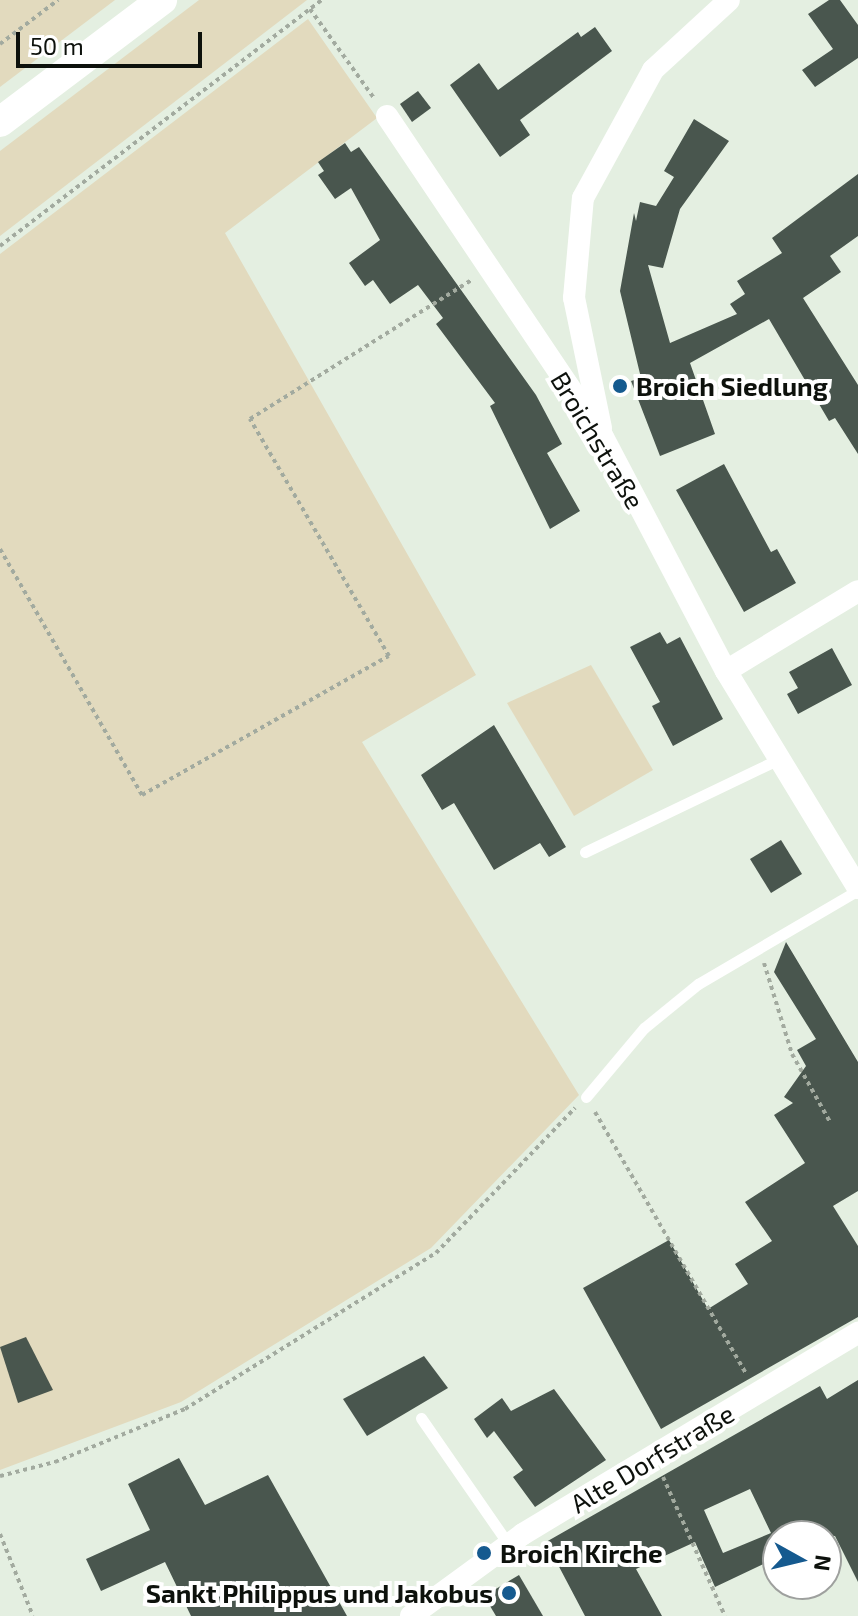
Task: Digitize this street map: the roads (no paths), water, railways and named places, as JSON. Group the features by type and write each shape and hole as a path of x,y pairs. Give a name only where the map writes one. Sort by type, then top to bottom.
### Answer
{"main road":[{"path":"0,122 162,0"}],"street":[{"path":"603,437 574,298 583,198 653,70 729,0"},
{"name":"Broichstraße","path":"387,116 487,271 603,437 726,671 782,758 858,889"},
{"path":"726,671 858,591"},
{"name":"Alte Dorfstraße","path":"411,1616 509,1545 858,1333"}],"lane":[{"path":"585,852 782,758"},
{"name":"Broichstraße","path":"586,1097 644,1028 698,984 761,953 858,889"},
{"path":"421,1418 509,1545"}],"place":[{"name":"Broich Siedlung","path":"620,386"},
{"name":"Broich Kirche","path":"484,1553"},
{"name":"Sankt Philippus und Jakobus","path":"509,1593"}]}
